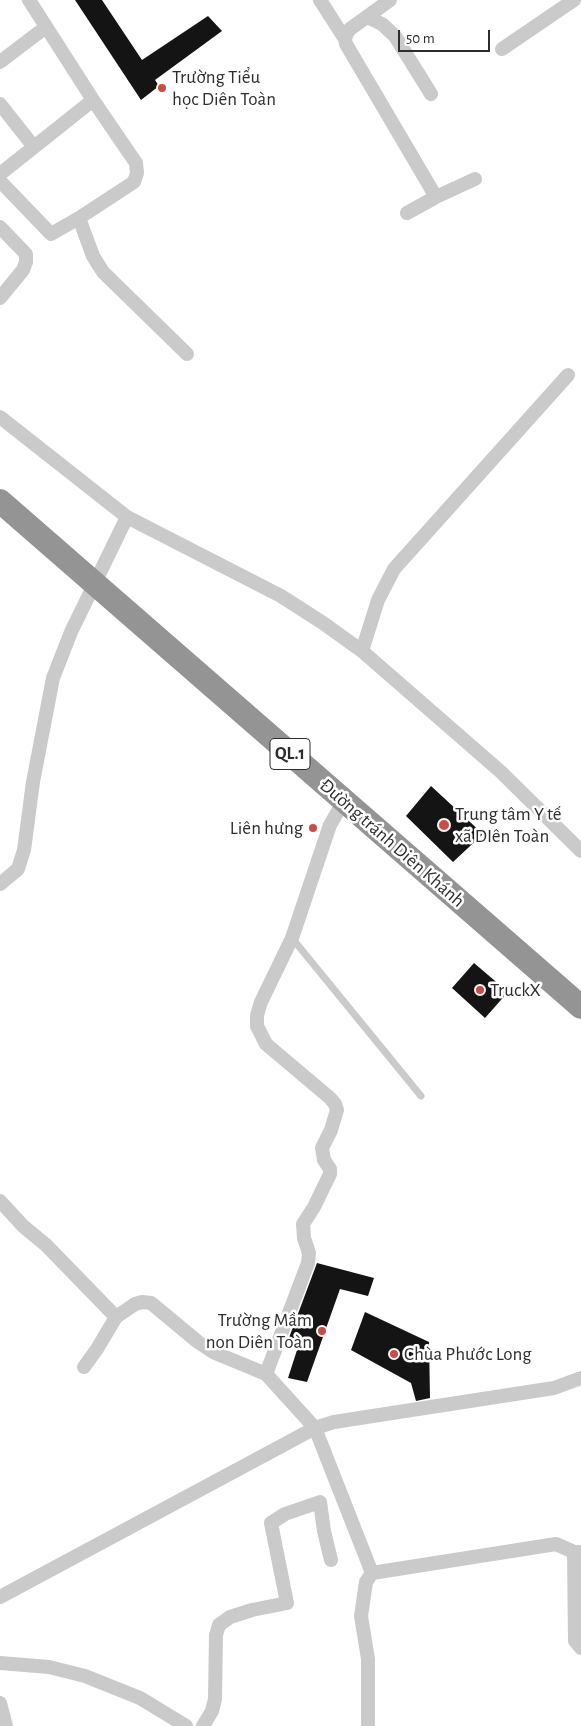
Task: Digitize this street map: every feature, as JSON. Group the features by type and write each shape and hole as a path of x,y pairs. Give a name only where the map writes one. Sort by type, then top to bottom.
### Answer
{"highway":[{"name":"Đường tránh Diên Khánh","path":"0,501 581,1007"}],"street":[{"path":"0,181 51,234 134,182 137,173 136,163 29,0"},
{"path":"320,0 345,39 346,44 436,197"},
{"path":"345,39 350,29 390,0"},
{"path":"502,49 574,0"},
{"path":"367,17 382,24 395,36 431,94"},
{"path":"0,62 46,27"},
{"path":"0,174 93,100"},
{"path":"0,104 34,147"},
{"path":"407,213 436,197 475,180"},
{"path":"79,218 93,256 103,272 187,354"},
{"path":"0,227 26,254 26,262 23,270 0,298"},
{"path":"362,651 378,600 394,569 568,375"},
{"path":"0,417 127,517 281,596 362,651 501,772 581,851"},
{"path":"0,884 18,870 24,850 33,782 53,678 71,632 127,517"},
{"path":"266,1374 308,1263 309,1253 304,1238 303,1224 328,1179 330,1169 324,1160 322,1148 331,1130 337,1110 330,1098 266,1044 257,1026 257,1015 260,1002 292,938 330,825 344,801"},
{"path":"0,1201 116,1317"},
{"path":"84,1367 116,1317 135,1304 142,1302 151,1303 213,1352 266,1374 315,1428 372,1573"},
{"path":"0,1597 315,1428 334,1422 554,1388 581,1378"},
{"path":"203,1726 212,1711 215,1699 216,1635 219,1626 230,1617 252,1610 287,1603 271,1524 285,1514 320,1502 331,1560"},
{"path":"368,1726 368,1659 361,1616 366,1582 372,1573 556,1544 578,1552 575,1641 581,1648"},
{"path":"0,1663 49,1667 85,1676 140,1698 186,1726"},
{"path":"0,1703 6,1726"}],"lane":[{"path":"292,938 422,1096"}],"building":[{"path":"75,0 102,0 142,60 208,16 222,31 155,80 159,86 141,100"},
{"name":"Trung tâm Y tế xã DIên Toàn","path":"431,786 483,834 453,862 406,816"},
{"name":"TruckX","path":"474,963 508,992 485,1018 452,988"},
{"path":"317,1263 374,1278 368,1296 340,1289 307,1382 288,1378 298,1347 287,1343"},
{"name":"Chùa Phước Long","path":"365,1312 429,1342 430,1398 416,1401 411,1383 351,1350"}],"place":[{"name":"Trường Tiểu học Diên Toàn","path":"162,88"},
{"name":"Trung tâm Y tế xã DIên Toàn","path":"444,825"},
{"name":"Liên hưng","path":"313,828"},
{"name":"TruckX","path":"480,990"},
{"name":"Trường Mầm non Diên Toàn","path":"322,1331"},
{"name":"Chùa Phước Long","path":"394,1354"}]}
